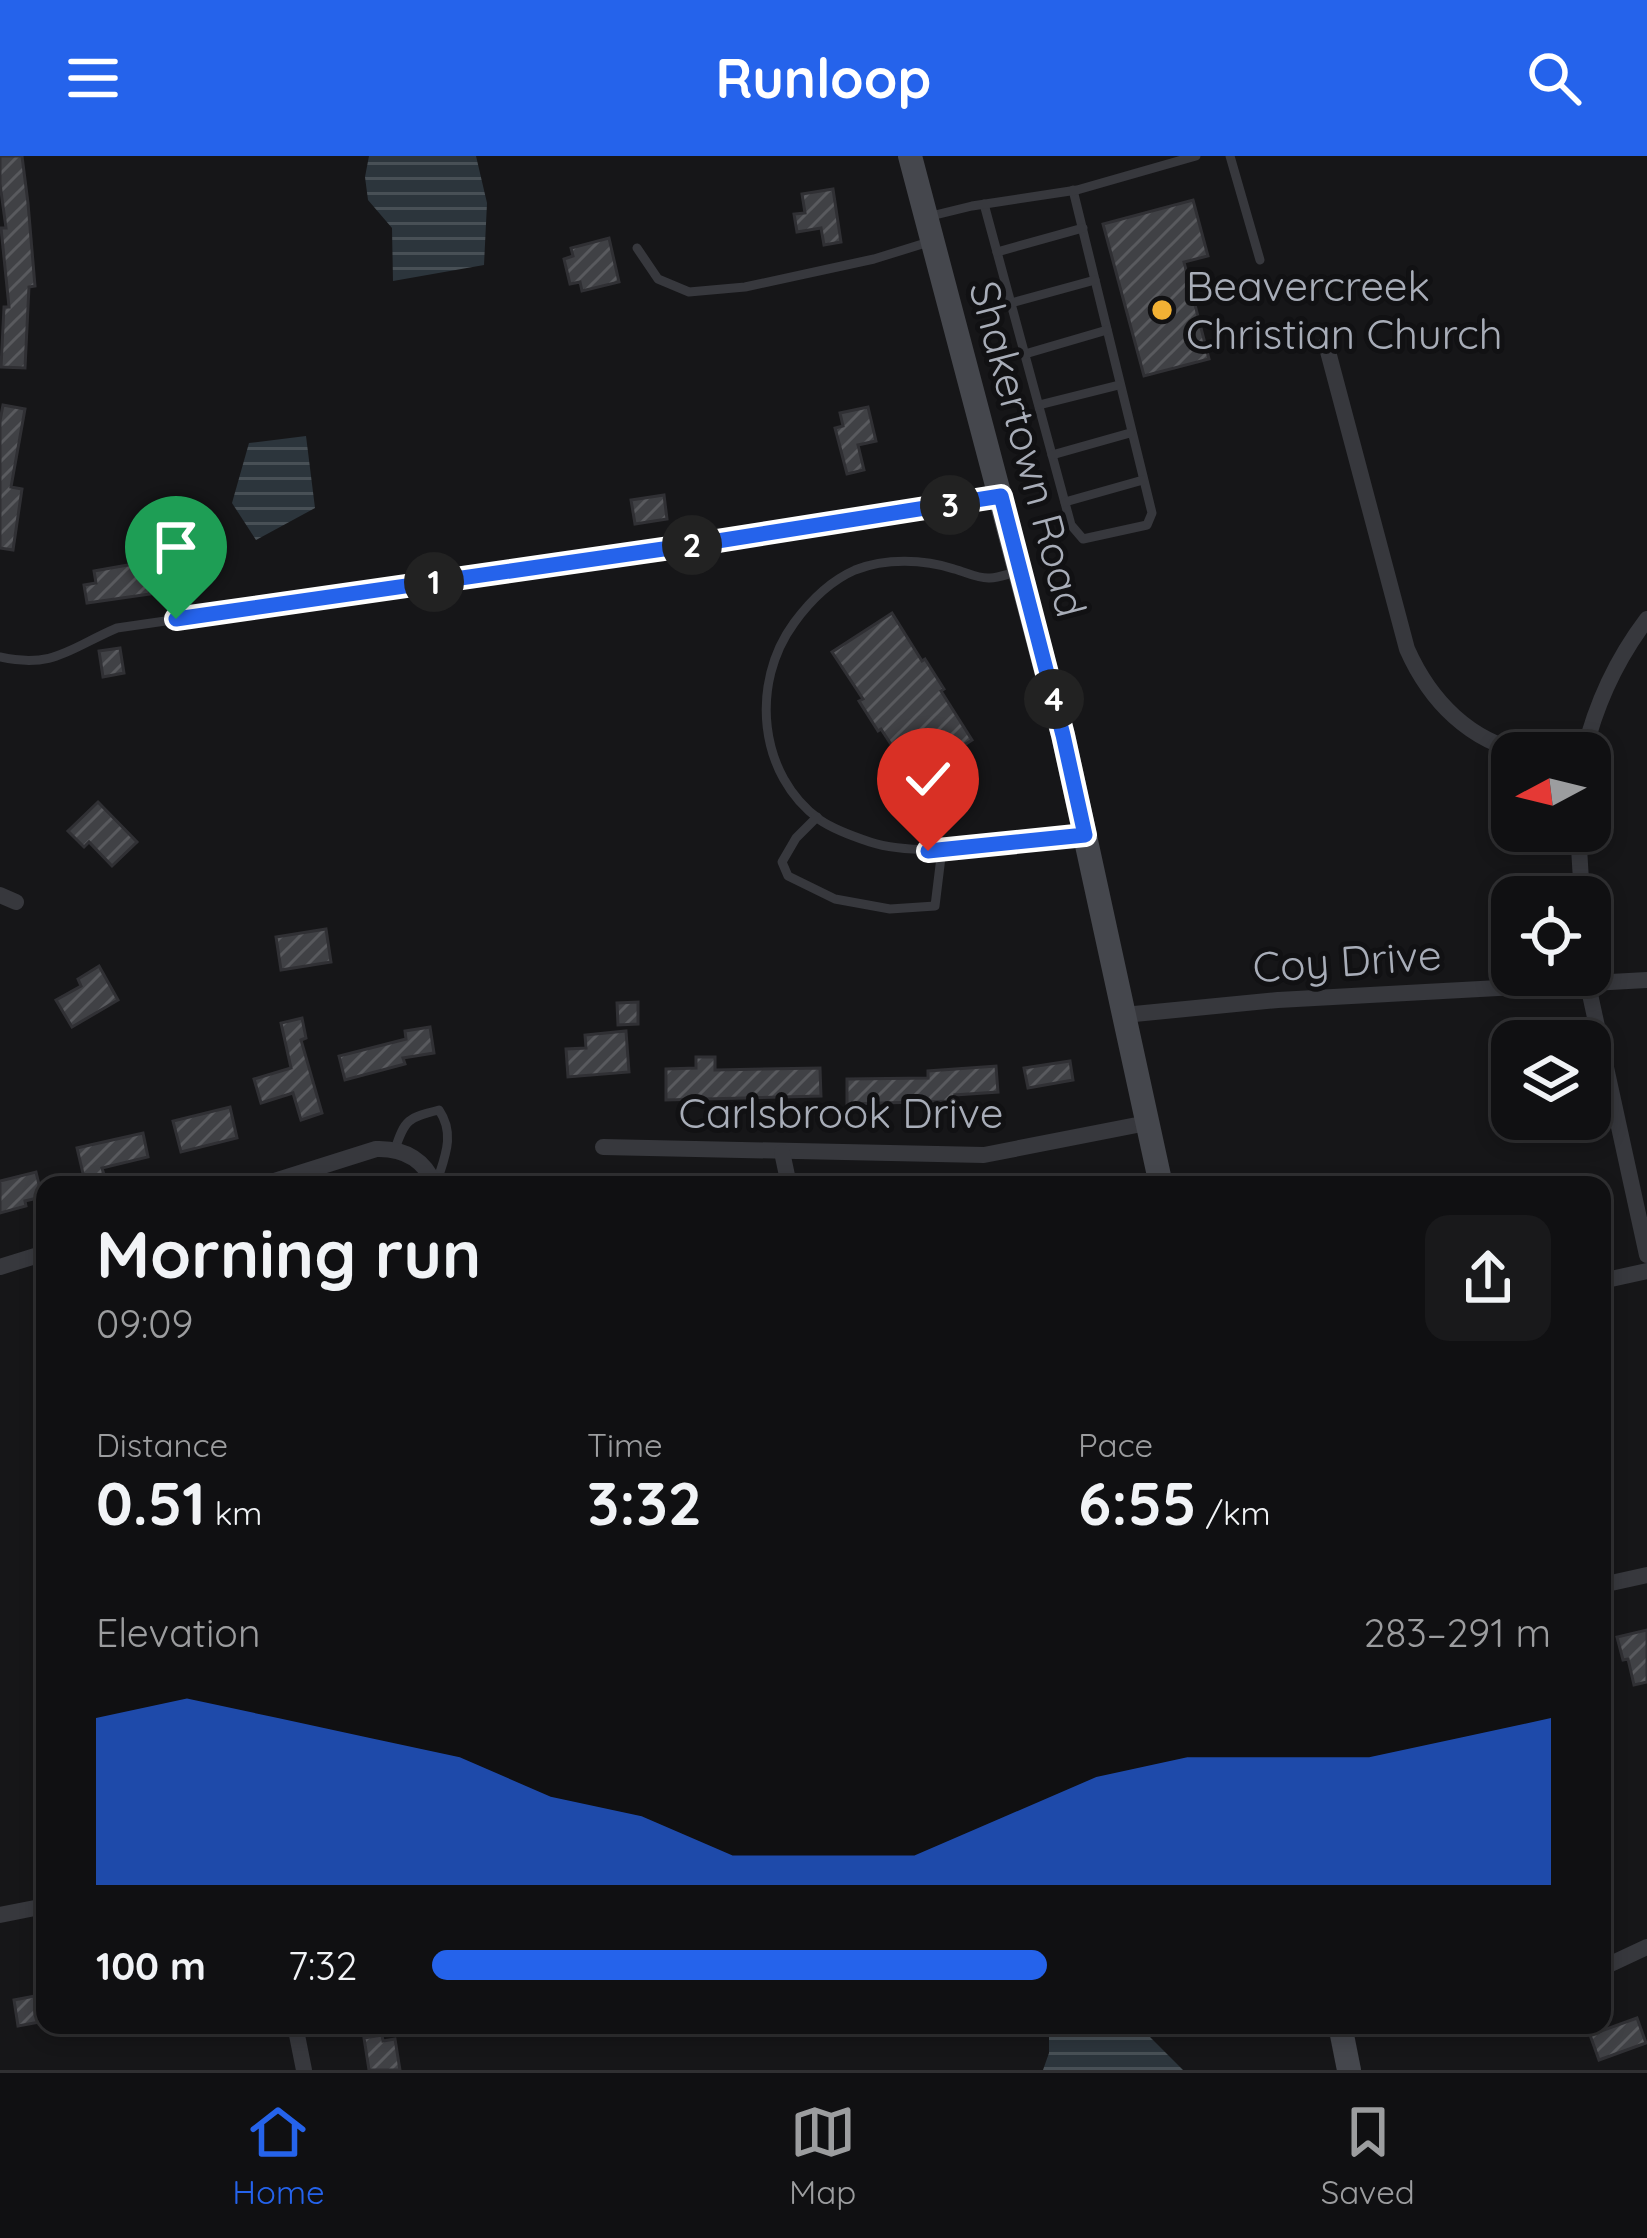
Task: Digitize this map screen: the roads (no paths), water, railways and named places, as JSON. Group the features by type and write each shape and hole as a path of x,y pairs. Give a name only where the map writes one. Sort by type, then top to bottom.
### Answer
{"street":[{"name":"Shakertown Road","path":"910,156 1063,735 1159,1176"},
{"path":"1326,344 1407,649 1440,704 1491,742"},
{"path":"1589,732 1610,676 1647,619"},
{"name":"Coy Drive","path":"1611,980 1647,980"},
{"name":"Coy Drive","path":"1124,1015 1491,986"},
{"path":"1590,996 1647,1255"},
{"name":"Carlsbrook Drive","path":"603,1148 984,1155 1147,1123"},
{"path":"293,1176 385,1149 420,1161 429,1176"},
{"path":"782,1152 787,1176"},
{"path":"0,1268 36,1256"},
{"path":"1611,1279 1647,1271"},
{"path":"1611,1584 1647,1575"},
{"path":"0,1915 36,1908"},
{"path":"1611,1964 1647,1947"},
{"path":"297,2034 304,2070"},
{"path":"1341,2034 1349,2070"}],"lane":[{"path":"637,248 658,279 689,292 746,287 874,259 985,204 1073,190 1196,156"},
{"path":"1230,156 1260,260"},
{"path":"985,204 1071,525 1083,539 1147,525 1152,513 1073,190"},
{"path":"998,252 1083,228"},
{"path":"1011,303 1095,280"},
{"path":"1025,354 1107,330"},
{"path":"1039,405 1119,385"},
{"path":"1052,455 1130,434"},
{"path":"1065,502 1143,480"},
{"path":"0,656 21,661 49,659 117,628 1001,496"},
{"path":"1021,572 990,578 900,561 859,568 832,582 784,637 766,695 766,727 774,758 792,791 818,817 873,844 928,851 1085,835"},
{"path":"818,817 796,838 782,862 788,876 836,899 890,909 935,906 942,849"},
{"path":"385,1149 412,1117 439,1110 449,1124 438,1176"}],"place":[{"name":"Beavercreek Christian Church","path":"1162,310"}]}
